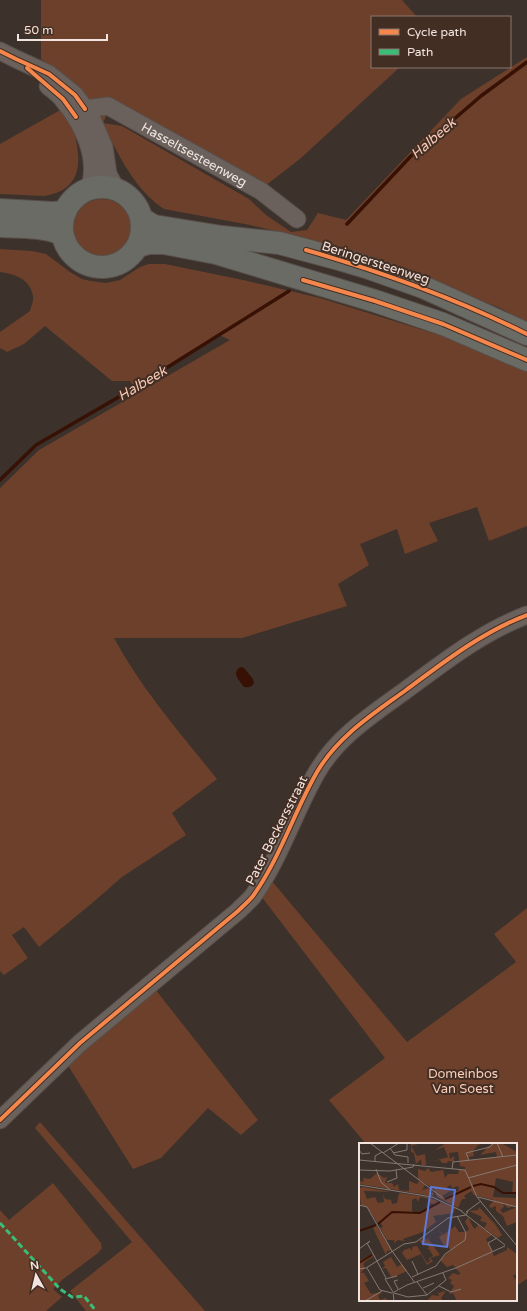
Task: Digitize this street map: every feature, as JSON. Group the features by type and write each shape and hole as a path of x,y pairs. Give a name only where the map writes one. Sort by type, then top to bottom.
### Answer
{"main road":[{"path":"102,187 116,189 128,196 137,206 142,219 142,233 138,246 131,256 120,263 108,267 96,267 84,263 74,256 66,246 62,234 62,223 65,212 70,202 79,194 89,189 102,187"},
{"path":"0,210 53,213 65,212"},
{"path":"142,219 154,226 219,245 443,324 527,360"},
{"path":"0,226 51,229 62,234"},
{"path":"138,246 149,243 219,245"},
{"name":"Beringersteenweg","path":"219,245 280,243 369,268 423,288 527,334"}],"street":[{"path":"0,51 49,74 75,94 92,117 104,147 108,174 116,189"},
{"path":"16,59 63,99 76,117 87,141 92,163 93,178 89,189"},
{"name":"Hasseltsesteenweg","path":"86,109 108,106 261,191 297,219"},
{"name":"Pater Beckersstraat","path":"0,1120 80,1044 238,911 252,897 268,872 317,771 335,747 353,729 462,649 489,633 527,615"}],"green space":[{"path":"41,0 402,0 416,16 371,16 371,68 399,68 301,158 265,186 109,110 103,123 98,113 80,91 41,59"},
{"path":"527,57 527,322 500,308 420,276 364,256 305,238 250,225 164,209 148,196 135,180 118,153 103,123 122,126 249,199 266,215 291,232 307,230 318,213 346,220 461,99"},
{"path":"62,109 74,131 78,156 76,173 69,186 54,194 44,196 0,194 0,144"},
{"path":"96,199 108,199 123,207 131,222 131,234 123,249 108,257 96,257 81,249 73,234 73,222 81,207"},
{"path":"0,249 32,251 46,254 82,279 106,283 120,280 140,267 149,264 165,264 243,280 320,298 452,339 527,372 527,526 489,541 477,507 429,523 438,541 405,554 397,529 360,544 369,565 338,584 347,606 242,638 114,638 149,694 217,779 172,813 186,835 122,877 39,947 24,927 12,935 28,958 4,975 0,971 0,488 39,450 230,340 219,335 133,386 130,381 112,381 45,326 24,344 7,352 0,348 0,332 30,311 33,298 29,285 25,281 11,274 0,272"},
{"name":"Domeinbos Van Soest","path":"271,880 407,1042 516,962 494,934 527,908 527,1279 517,1285 517,1143 365,1143 329,1100 385,1058 261,896"},
{"path":"155,989 258,1120 241,1135 208,1108 161,1158 133,1169 67,1064"},
{"path":"40,1122 205,1311 86,1311 70,1291 132,1242 35,1128"},
{"path":"53,1183 101,1243 102,1248 98,1253 62,1280 53,1289 62,1297 46,1311 0,1311 0,1210 9,1220"}],"shaded area":[{"path":"241,667 244,668 253,679 254,683 250,687 244,687 237,677 236,671"}],"waterway":[{"name":"Halbeek","path":"347,224 411,156 481,96 527,62"},
{"name":"Halbeek","path":"0,480 36,445 136,387 289,291"}],"marked path":[{"path":"0,1223 60,1289 72,1297 84,1296 96,1311"}],"cycle path":[{"path":"0,51 49,74 75,95 85,109"},
{"path":"27,68 63,99 76,117"},
{"path":"306,250 362,267 445,297 527,334"},
{"path":"303,280 375,301 443,324 527,360"},
{"path":"0,1120 80,1043 238,911 251,898 263,881 279,851 317,772 335,747 357,726 464,648 494,630 527,615"}]}
